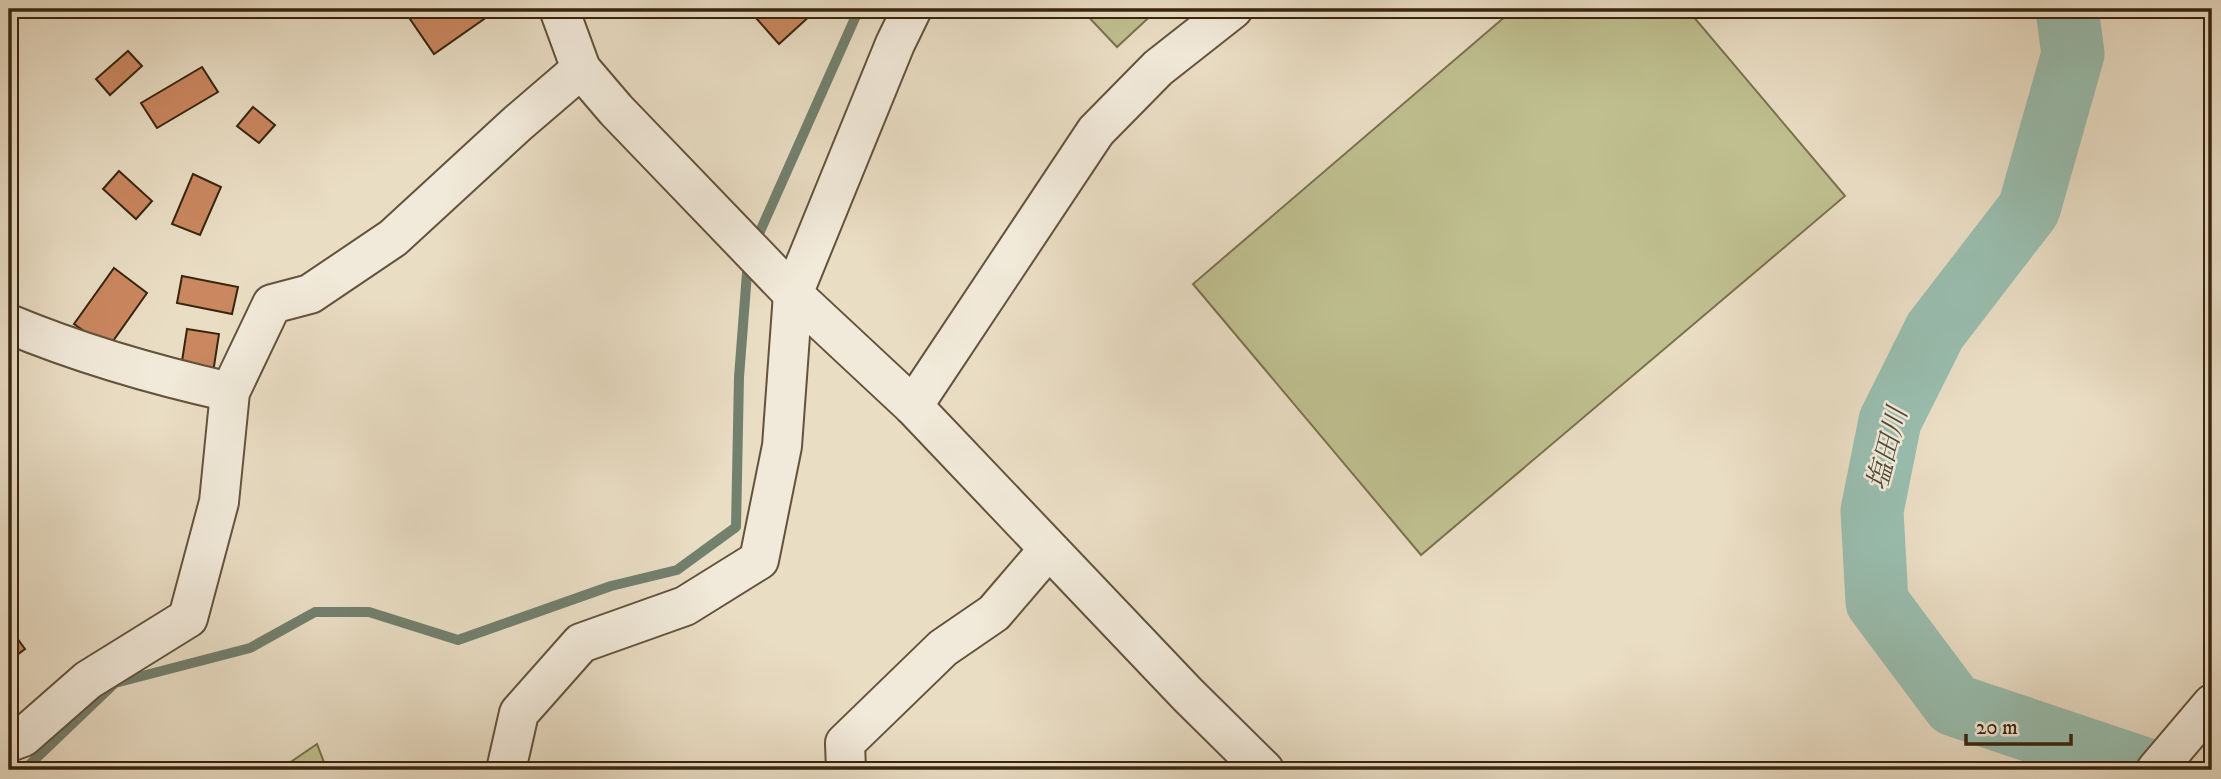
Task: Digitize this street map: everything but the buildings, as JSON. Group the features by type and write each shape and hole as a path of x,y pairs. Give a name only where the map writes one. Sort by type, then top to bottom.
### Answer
{"street":[{"path":"559,9 581,69 793,293 913,406 1048,550 1264,770"},
{"path":"506,770 519,713 581,643 685,606 759,560 782,446 793,293 895,44 912,9"},
{"path":"913,406 1096,131 1158,68 1233,9"},
{"path":"9,742 23,737 88,680 188,618 219,502 230,392 272,304 310,294 393,238 581,69"},
{"path":"9,324 64,347 170,379 230,392"},
{"path":"846,770 845,743 943,648 994,613 1048,550"},
{"path":"2156,770 2204,715"}],"green space":[{"path":"1081,9 1158,9 1117,47"},
{"path":"1514,9 1687,9 1845,196 1421,555 1193,284"},
{"path":"317,744 327,770 279,770"}],"waterway":[{"path":"754,245 859,9"},
{"name":"塩田川","path":"2067,9 2073,54 2029,209 1935,331 1890,421 1872,511 1877,602 1954,705 2148,770"},
{"path":"9,767 28,766 115,683 250,648 315,612 369,612 458,640 611,586 677,570 736,527 739,377 748,260"}]}
